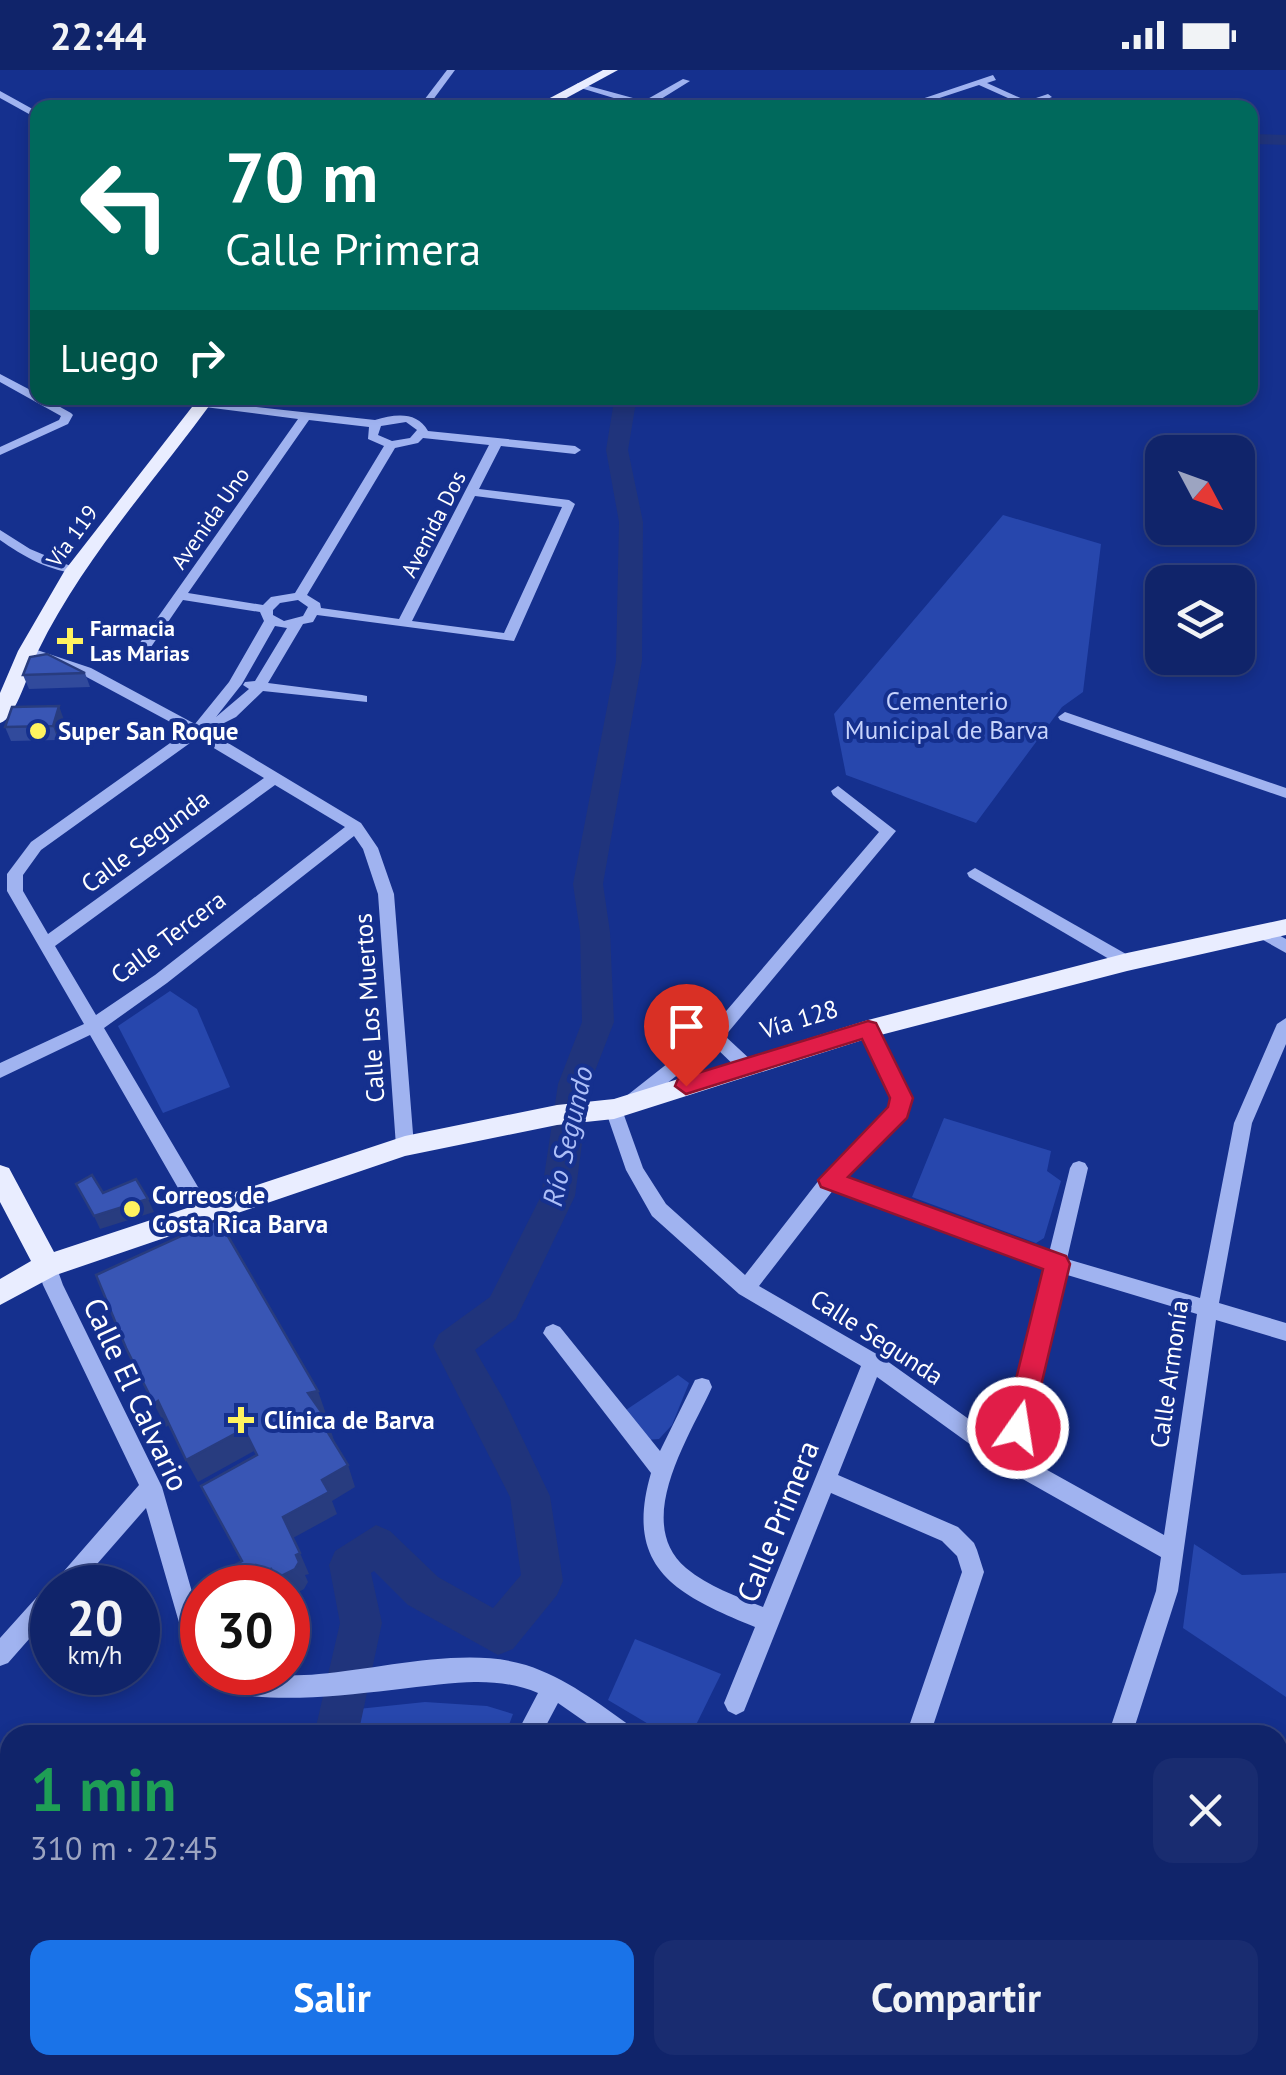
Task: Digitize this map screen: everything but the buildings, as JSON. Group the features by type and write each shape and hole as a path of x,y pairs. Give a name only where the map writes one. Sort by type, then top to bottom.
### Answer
{"main road":[{"path":"552,100 612,70"},
{"name":"Vía 119","path":"0,717 28,650 74,570 201,405"},
{"name":"Vía 128","path":"0,1292 47,1266 405,1146 557,1116 614,1109 868,1029 1127,962 1274,929"},
{"path":"0,1176 47,1266"}],"street":[{"path":"428,100 451,70"},
{"path":"924,100 993,78"},
{"path":"653,100 686,82"},
{"path":"979,82 1018,100"},
{"path":"578,86 631,100"},
{"path":"0,94 30,111"},
{"path":"1039,100 1048,97"},
{"path":"0,377 30,394"},
{"path":"0,452 64,422 67,415 49,405"},
{"path":"201,405 373,428 397,418 412,420 421,426 422,434"},
{"name":"Avenida Uno","path":"146,644 303,420"},
{"path":"373,428 376,441 392,445 407,444 422,434 575,450"},
{"name":"Avenida Dos","path":"404,623 496,443"},
{"path":"300,596 392,445"},
{"path":"197,730 223,724 260,686 296,624 314,612 509,638 569,504 473,492"},
{"path":"0,534 25,552 74,570"},
{"path":"180,596 296,624"},
{"path":"204,1215 15,891 15,874 36,846 197,730 235,684 276,600 300,596 312,602 314,612"},
{"path":"28,650 86,672 197,730 356,826"},
{"path":"235,684 362,699"},
{"path":"1065,717 1286,793"},
{"name":"Calle Segunda","path":"45,945 275,778"},
{"path":"614,1109 716,1035 888,831 838,790"},
{"name":"Calle Tercera","path":"0,1070 92,1027 161,979 356,826"},
{"name":"Calle Los Muertos","path":"356,826 370,848 386,894 405,1146"},
{"path":"975,873 1127,962"},
{"path":"1274,929 1286,947"},
{"name":"Calle Armonía","path":"1123,1725 1167,1591 1208,1308 1243,1124 1286,1024"},
{"path":"746,1288 830,1180 899,1111 902,1098 868,1029"},
{"path":"716,1035 722,1046 746,1066"},
{"name":"Calle Segunda","path":"614,1109 634,1170 659,1210 746,1288 873,1362 1010,1461 1173,1552"},
{"path":"1010,1461 1079,1168"},
{"path":"830,1180 1057,1264 1286,1332"},
{"name":"Calle El Calvario","path":"47,1266 151,1487 180,1588"},
{"path":"553,1333 662,1470"},
{"name":"Calle Primera","path":"736,1703 873,1362"},
{"path":"702,1387 652,1496 653,1534 679,1576 703,1593 769,1621"},
{"path":"826,1480 950,1534 966,1550 973,1572 921,1725"},
{"path":"82,1565 151,1487"},
{"path":"0,1655 30,1622"},
{"path":"310,1685 474,1668 516,1674 554,1687 609,1725"},
{"path":"533,1725 554,1687"}],"green space":[{"name":"Cementerio Municipal de Barva","path":"1003,515 1101,544 1083,692 1062,707 976,823 846,775 834,714"},
{"path":"170,991 197,1009 230,1087 163,1113 118,1026"},
{"path":"944,1118 1051,1151 1047,1171 1061,1181 1044,1238 1036,1243 912,1197"},
{"path":"678,1375 689,1383 672,1425 659,1439 645,1440 623,1412"},
{"path":"1194,1544 1242,1575 1286,1573 1286,1697 1183,1628"},
{"path":"635,1639 721,1674 696,1725 650,1725 608,1700"},
{"path":"425,1702 487,1706 513,1714 509,1725 353,1725 358,1709"}],"waterway":[{"name":"Río Segundo","path":"1258,139 1286,140"},
{"name":"Río Segundo","path":"338,1725 361,1623 349,1565 376,1545 423,1591 498,1634 542,1581 530,1496 490,1412 452,1346 503,1308 558,1196 574,1084 598,1022 595,932 588,884 629,661 631,522 617,450 626,405"}],"place":[{"name":"Farmacia Las Marias","path":"70,641"},
{"name":"Super San Roque","path":"38,731"},
{"name":"Correos de Costa Rica Barva","path":"132,1209"},
{"name":"Clínica de Barva","path":"241,1420"}],"route":[{"path":"686,1086 868,1029 902,1098 899,1111 830,1180 1057,1264 1018,1428"}]}
